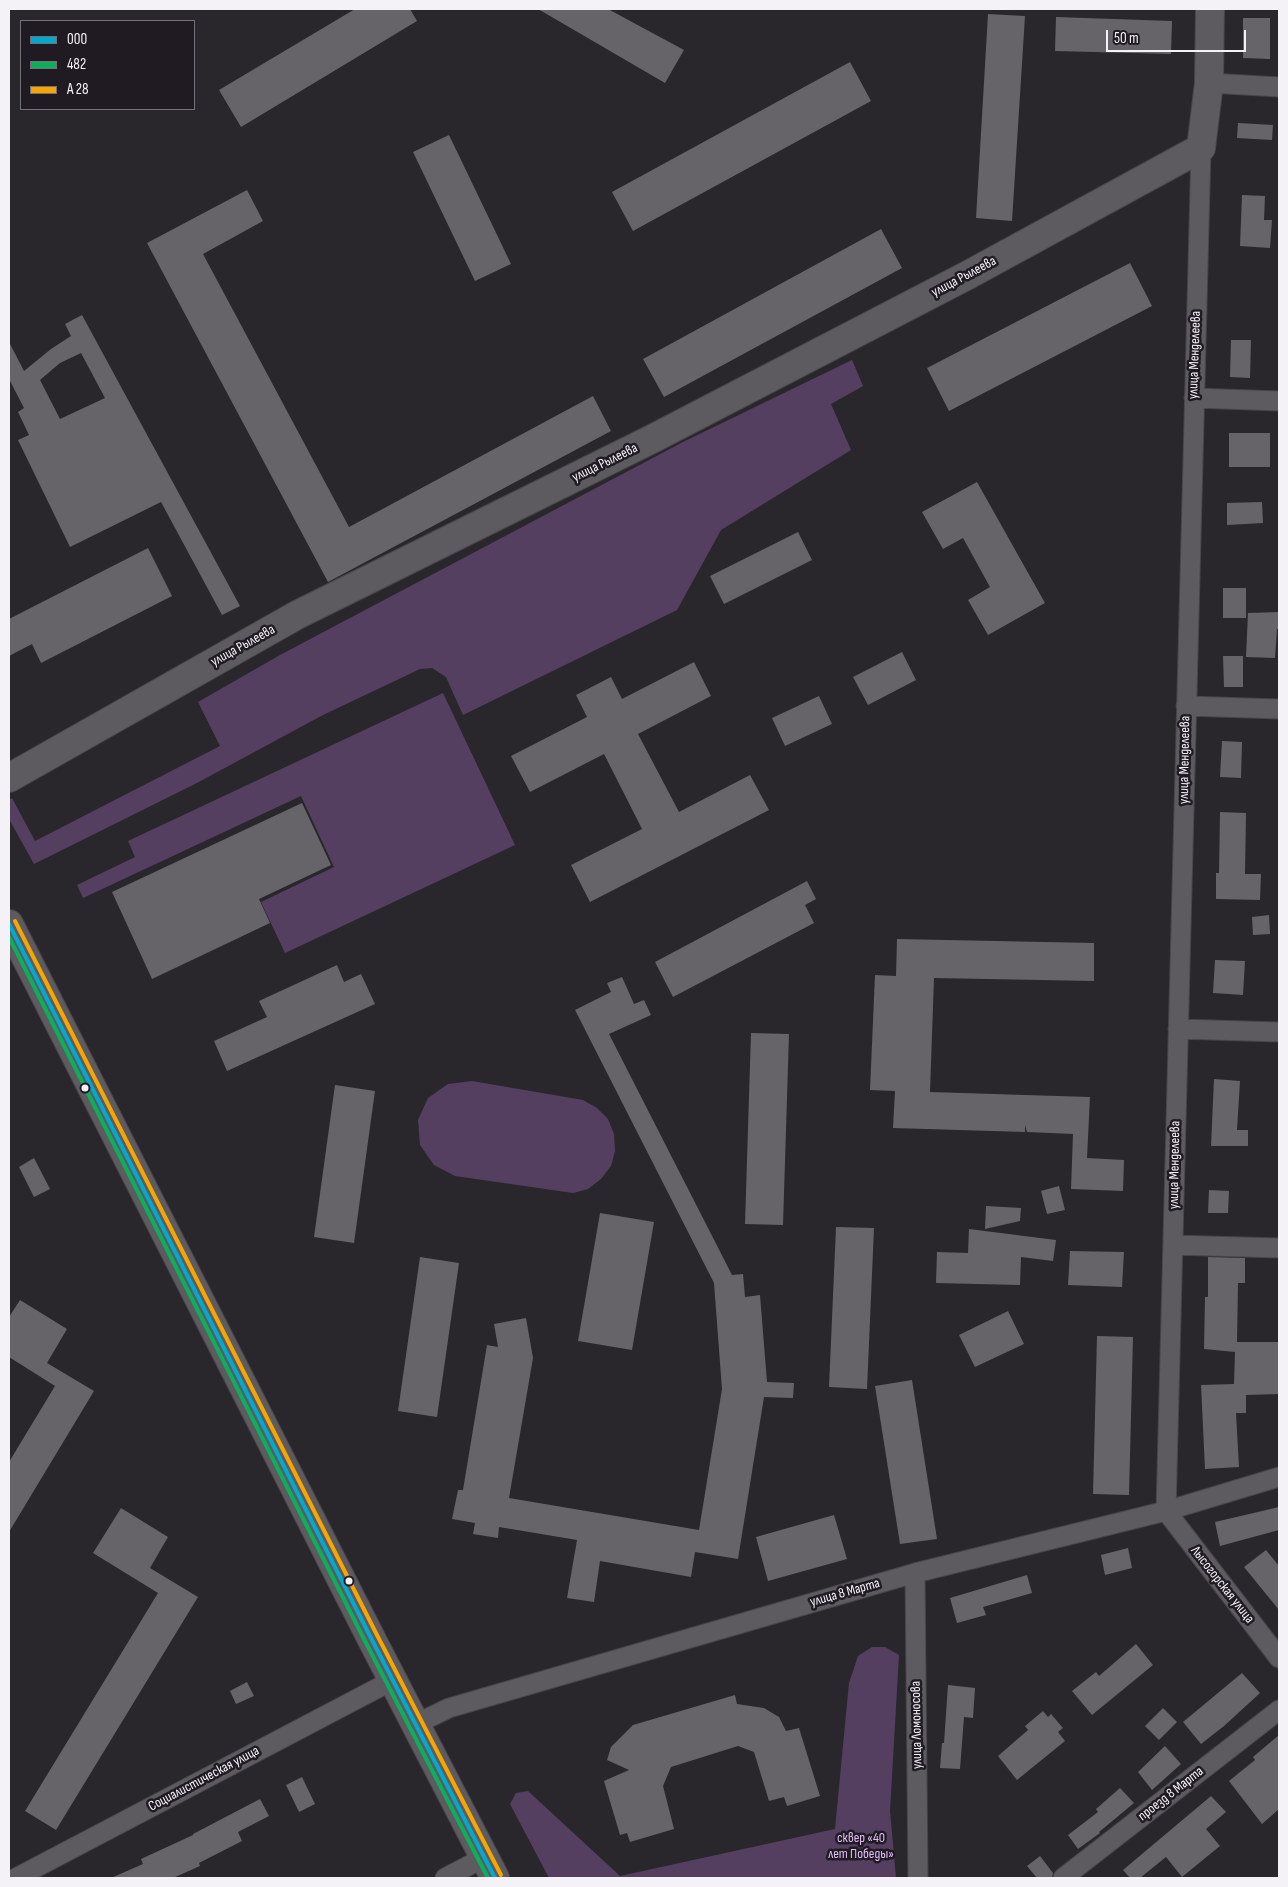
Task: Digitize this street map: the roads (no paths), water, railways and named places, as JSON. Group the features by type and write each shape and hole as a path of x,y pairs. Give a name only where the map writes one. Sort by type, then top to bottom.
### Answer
{"street":[{"name":"улица Менделеева","path":"1166,1511 1201,148 1209,83 1210,9"},
{"path":"1209,83 1279,87"},
{"name":"улица Рылеева","path":"9,778 297,615 652,440 968,275 1201,148"},
{"path":"1194,398 1279,401"},
{"path":"1186,706 1279,708"},
{"path":"9,924 490,1868 444,1878"},
{"path":"1178,1030 1279,1032"},
{"path":"1173,1245 1279,1248"},
{"name":"улица 8 Марта","path":"416,1724 450,1708 915,1572 1166,1511 1279,1477"},
{"name":"Лысогорская улица","path":"1166,1511 1279,1658"},
{"name":"улица Ломоносова","path":"915,1572 918,1878"},
{"name":"Социалистическая улица","path":"16,1878 393,1680"},
{"name":"проезд 8 Марта","path":"1063,1878 1279,1710"}],"park label":[{"name":"cквер «40 лет Победы»","path":"861,1846"}]}
